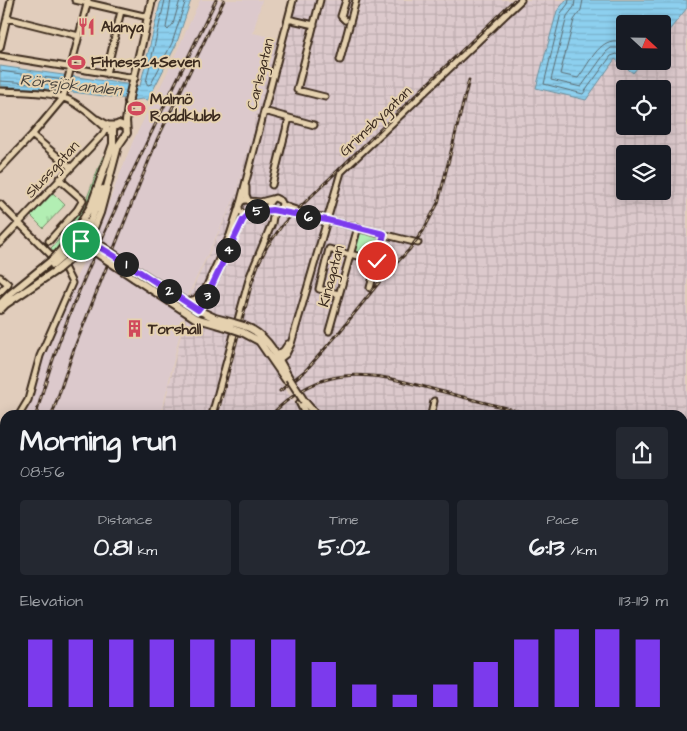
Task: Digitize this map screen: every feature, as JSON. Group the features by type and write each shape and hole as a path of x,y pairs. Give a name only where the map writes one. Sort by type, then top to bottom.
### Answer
{"main road":[{"path":"121,125 134,81 152,0"},
{"path":"83,241 82,231 113,142 113,128 121,125"},
{"path":"121,125 128,133 122,139 89,223 88,233 91,241 184,311 200,320 256,331 263,337 305,410"},
{"path":"113,134 116,138 122,139"},
{"path":"57,261 90,206"},
{"path":"0,310 10,294 57,261 91,241"},
{"path":"3,304 57,261 74,243 91,241 119,261 131,266 198,310 233,326"},
{"path":"57,261 76,253"},
{"path":"184,311 193,312 198,310"},
{"path":"198,310 200,320"},
{"path":"302,404 310,410"}],"street":[{"path":"0,48 11,0"},
{"path":"75,0 88,1 148,17"},
{"name":"Carlsgatan","path":"198,310 206,287 230,235 239,206 292,0"},
{"path":"320,0 297,90 325,98"},
{"path":"345,20 342,16 346,0"},
{"path":"340,60 356,0"},
{"name":"Grimsbygatan","path":"276,359 286,354 289,348 341,172 521,0"},
{"path":"0,169 63,98 88,1"},
{"path":"106,74 121,10"},
{"path":"7,18 79,36"},
{"path":"288,18 314,25"},
{"path":"0,56 106,74 134,81"},
{"path":"0,91 44,94 69,100 113,134"},
{"path":"264,111 314,125"},
{"path":"272,185 289,118"},
{"path":"96,119 108,124 121,125"},
{"name":"Slussgatan","path":"1,241 60,180 106,128"},
{"path":"32,135 70,167"},
{"name":"Carlsgatan","path":"249,200 246,192 252,155"},
{"path":"0,159 5,164"},
{"path":"49,241 77,210 83,200 60,180"},
{"path":"272,199 269,205 274,210 327,220 418,243"},
{"path":"282,204 280,208 274,210 249,214 242,213 239,206 242,201 260,202 279,199 282,204 296,211 320,216 327,220"},
{"path":"198,310 204,302 239,227 253,206 249,200"},
{"path":"0,204 65,269 72,283 40,356 28,400 21,410"},
{"path":"213,410 250,276 274,219 274,210"},
{"path":"274,219 284,213"},
{"name":"Kinagatan","path":"329,331 358,228"},
{"path":"370,288 384,234"},
{"path":"339,294 318,289 329,249 377,261"},
{"path":"0,277 8,284 0,292"},
{"path":"187,303 196,299 206,287"},
{"path":"204,302 206,310 215,318"},
{"path":"431,410 434,401"}],"shaded area":[{"path":"200,0 262,0 253,33 276,38 235,197 189,293 162,410 27,410 44,354 97,232 133,141 167,73"},
{"path":"291,0 566,0 557,11 536,88 615,58 616,70 629,70 633,73 636,70 671,70 671,28 687,8 687,410 316,410 279,361 279,379 300,410 163,410 191,292 235,198 276,38 281,39"}],"green space":[{"path":"103,156 105,157 95,183 78,219 71,230 63,241 54,252 51,248 66,232 70,231 67,227 83,208"},
{"path":"53,193 65,205 43,228 31,216"},
{"path":"360,233 379,238 380,242 374,257 355,252"}],"water":[{"name":"Rörsjökanalen","path":"161,0 191,0 176,45 148,100 48,89 0,86 0,66 140,86"},
{"path":"566,0 687,0 687,8 671,28 671,15 616,15 616,60 586,100 536,88 557,11"}],"railway":[{"path":"37,410 59,341 88,270 135,167 216,0"},
{"path":"54,410 74,349 157,140 224,0"},
{"path":"269,244 283,224 296,211 514,0"},
{"path":"280,391 306,370 385,275 409,250 423,231 438,203 469,80"},
{"path":"218,410 252,282 259,262 271,239"},
{"path":"276,410 291,398 323,380 360,375 402,381 513,410"}],"place":[{"name":"Alanya","path":"87,27"},
{"name":"Fitness24Seven","path":"77,62"},
{"name":"Malmö Roddklubb","path":"136,108"},
{"name":"Torshall","path":"134,329"}],"route":[{"path":"81,241 87,241 119,261 131,266 198,310 201,308 234,236 247,214 272,210 327,220 384,234 377,261"}]}
